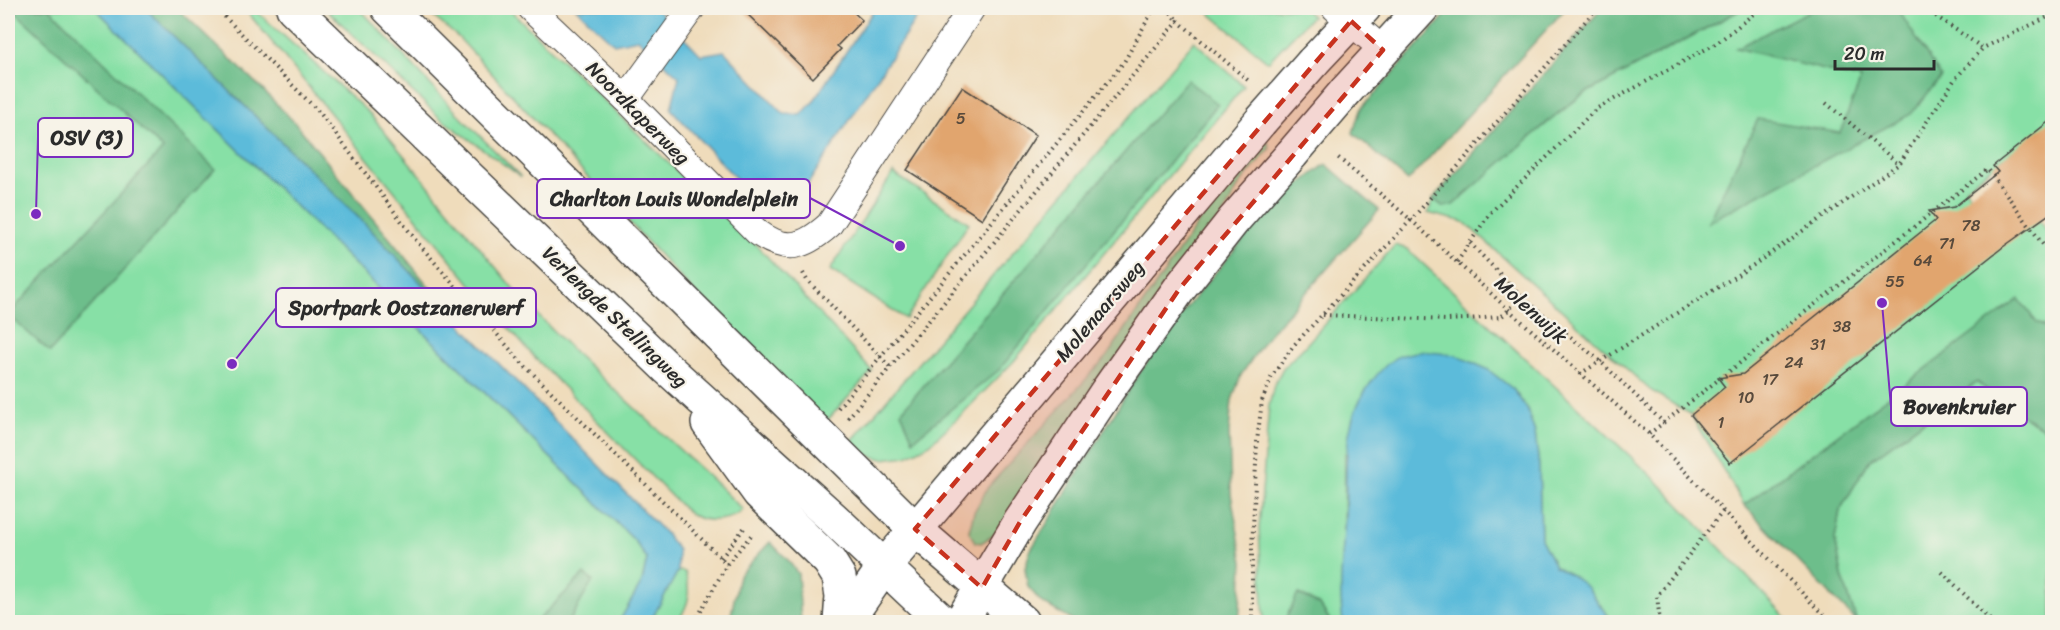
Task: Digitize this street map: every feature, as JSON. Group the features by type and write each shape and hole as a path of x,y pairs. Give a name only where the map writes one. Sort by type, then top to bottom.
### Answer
{"main road":[{"name":"Verlengde Stellingweg","path":"292,8 668,369 834,519 943,622"},
{"path":"388,8 915,529 1023,622"},
{"path":"961,622 1020,522 1180,288 1233,221 1422,8"},
{"name":"Molenaarsweg","path":"846,622 884,567 915,529 1260,122 1314,62 1350,12"},
{"path":"668,369 759,493 829,561 839,577 842,596 840,622"}],"street":[{"name":"Noordkaperweg","path":"530,8 626,99 757,231 769,241 784,246 801,245"},
{"path":"801,245 816,237 829,225 972,8"},
{"path":"626,99 689,12"},
{"path":"1350,12 1383,50"}],"path":[{"path":"216,8 320,113 418,243 522,363 727,564"},
{"path":"833,413 1124,62 1152,12 1149,8"},
{"path":"1167,8 1178,21 1253,85"},
{"path":"1250,622 1257,452 1262,401 1272,376 1294,345 1411,220 1597,8"},
{"path":"1457,262 1490,213 1596,109 1717,43 1761,8"},
{"path":"1927,8 1983,48"},
{"path":"1580,374 1755,264 1899,164 1955,79 1983,48 2052,15"},
{"path":"845,421 1178,21"},
{"path":"1826,103 1899,164"},
{"name":"Molenwijk","path":"1330,151 1411,220 1509,311 1649,434 1830,622"},
{"path":"1649,434 1988,169 2052,257"},
{"path":"1470,243 1522,297 1600,361 1664,423"},
{"path":"801,245 801,268 807,280 890,367"},
{"path":"1322,315 1448,320 1501,317 1522,297"},
{"path":"1660,622 1657,596 1723,511"},
{"path":"721,558 748,523"},
{"path":"695,622 727,564 755,530"},
{"path":"1942,573 1992,622"},
{"path":"2043,622 2052,621"}],"highlighted area":[{"path":"1351,21 1383,50 1180,288 1020,522 982,588 915,529"}],"green space":[{"path":"8,8 95,8 634,540 647,559 642,582 619,622 8,622"},
{"path":"11,8 49,8 215,169 50,352 8,315 163,149"},
{"path":"145,8 177,8 258,85 297,125 457,321 367,226"},
{"path":"244,8 253,8 369,113 521,298 574,352 743,510 726,519 706,520 691,515 672,497 535,358 479,294"},
{"path":"325,8 359,8 458,114 521,177 440,118"},
{"path":"423,8 508,8 739,231 752,240 872,371 825,423 778,383 459,38"},
{"path":"1203,8 1302,8 1312,16 1267,61"},
{"path":"1452,8 1566,8 1408,181 1353,133 1360,110"},
{"path":"1602,8 1744,8 1582,95 1453,205 1444,207 1433,199"},
{"path":"1744,8 2052,8 2052,121 1965,188 1981,209 2010,187 2052,237 2052,330 2037,323 2019,300 1744,505 1691,415 1650,390 1464,222 1428,213 1433,199 1444,207 1582,95"},
{"path":"1815,8 1897,8 1941,77 1911,114 1708,222 1758,119 1840,133 1861,79 1736,48"},
{"path":"1194,41 1244,86 1014,361 963,413 930,444 907,456 883,459 859,453 849,444"},
{"path":"1187,80 1218,104 999,370 913,440 901,412"},
{"path":"1263,138 1267,140 1270,148 1240,184 1212,236 996,534 981,543 975,542 969,531 974,512 988,487 1107,356 1235,169"},
{"path":"1326,164 1379,210 1267,337 1241,375 1232,400 1229,431 1231,494 1243,562 1239,622 1075,622 1041,602 1028,587 1025,568 1030,551 1138,375 1190,303 1271,206"},
{"path":"893,173 969,223 906,319 830,270"},
{"path":"1395,245 1407,249 1655,479 1790,622 1612,622 1604,609 1573,576 1555,566 1541,539 1539,466 1535,433 1527,409 1513,389 1345,453 1343,622 1331,622 1320,605 1299,594 1284,622 1264,622 1259,529 1269,406 1274,385 1283,368"},
{"path":"2019,299 2037,323 2052,330 2052,433 2016,412 1977,382 1869,461 1840,510 1835,539 1842,576 1857,622 1744,505"},
{"path":"1977,382 2016,412 2052,433 2052,622 1857,622 1842,576 1835,539 1840,510 1869,461"},
{"path":"770,542 798,574 801,622 726,622 731,615 739,575"},
{"path":"678,571 685,572 688,587 687,603 682,615 678,622 650,622"},
{"path":"584,574 593,581 569,622 536,622"},
{"path":"1298,594 1320,605 1331,622 1284,622"}],"water":[{"path":"95,8 145,8 367,226 665,533 678,550 678,571 650,622 619,622 642,582 647,559 634,540"},
{"path":"576,8 656,8 701,55 724,51 784,114 801,115 813,102 875,8 923,8 806,187 783,200 765,202 757,201 671,109 679,77 638,39 614,44"},
{"path":"1422,351 1455,355 1487,369 1513,389 1527,409 1535,433 1539,466 1541,539 1555,566 1588,588 1612,622 1343,622 1341,583 1346,463 1354,413 1372,381 1392,360"}],"building":[{"path":"741,8 849,8 862,20 837,46 841,49 813,78"},
{"path":"962,87 1036,135 982,219 907,170"},
{"path":"2052,119 2052,212 2003,247 1730,463 1691,415 1725,387 1718,378 1743,374 1936,220 1929,211 1954,207 1998,172 1993,166"}],"place":[{"name":"OSV (3)","path":"36,214"},
{"name":"Charlton Louis Wondelplein","path":"900,246"},
{"name":"Bovenkruier","path":"1882,303"},
{"name":"Sportpark Oostzanerwerf","path":"232,364"}]}
